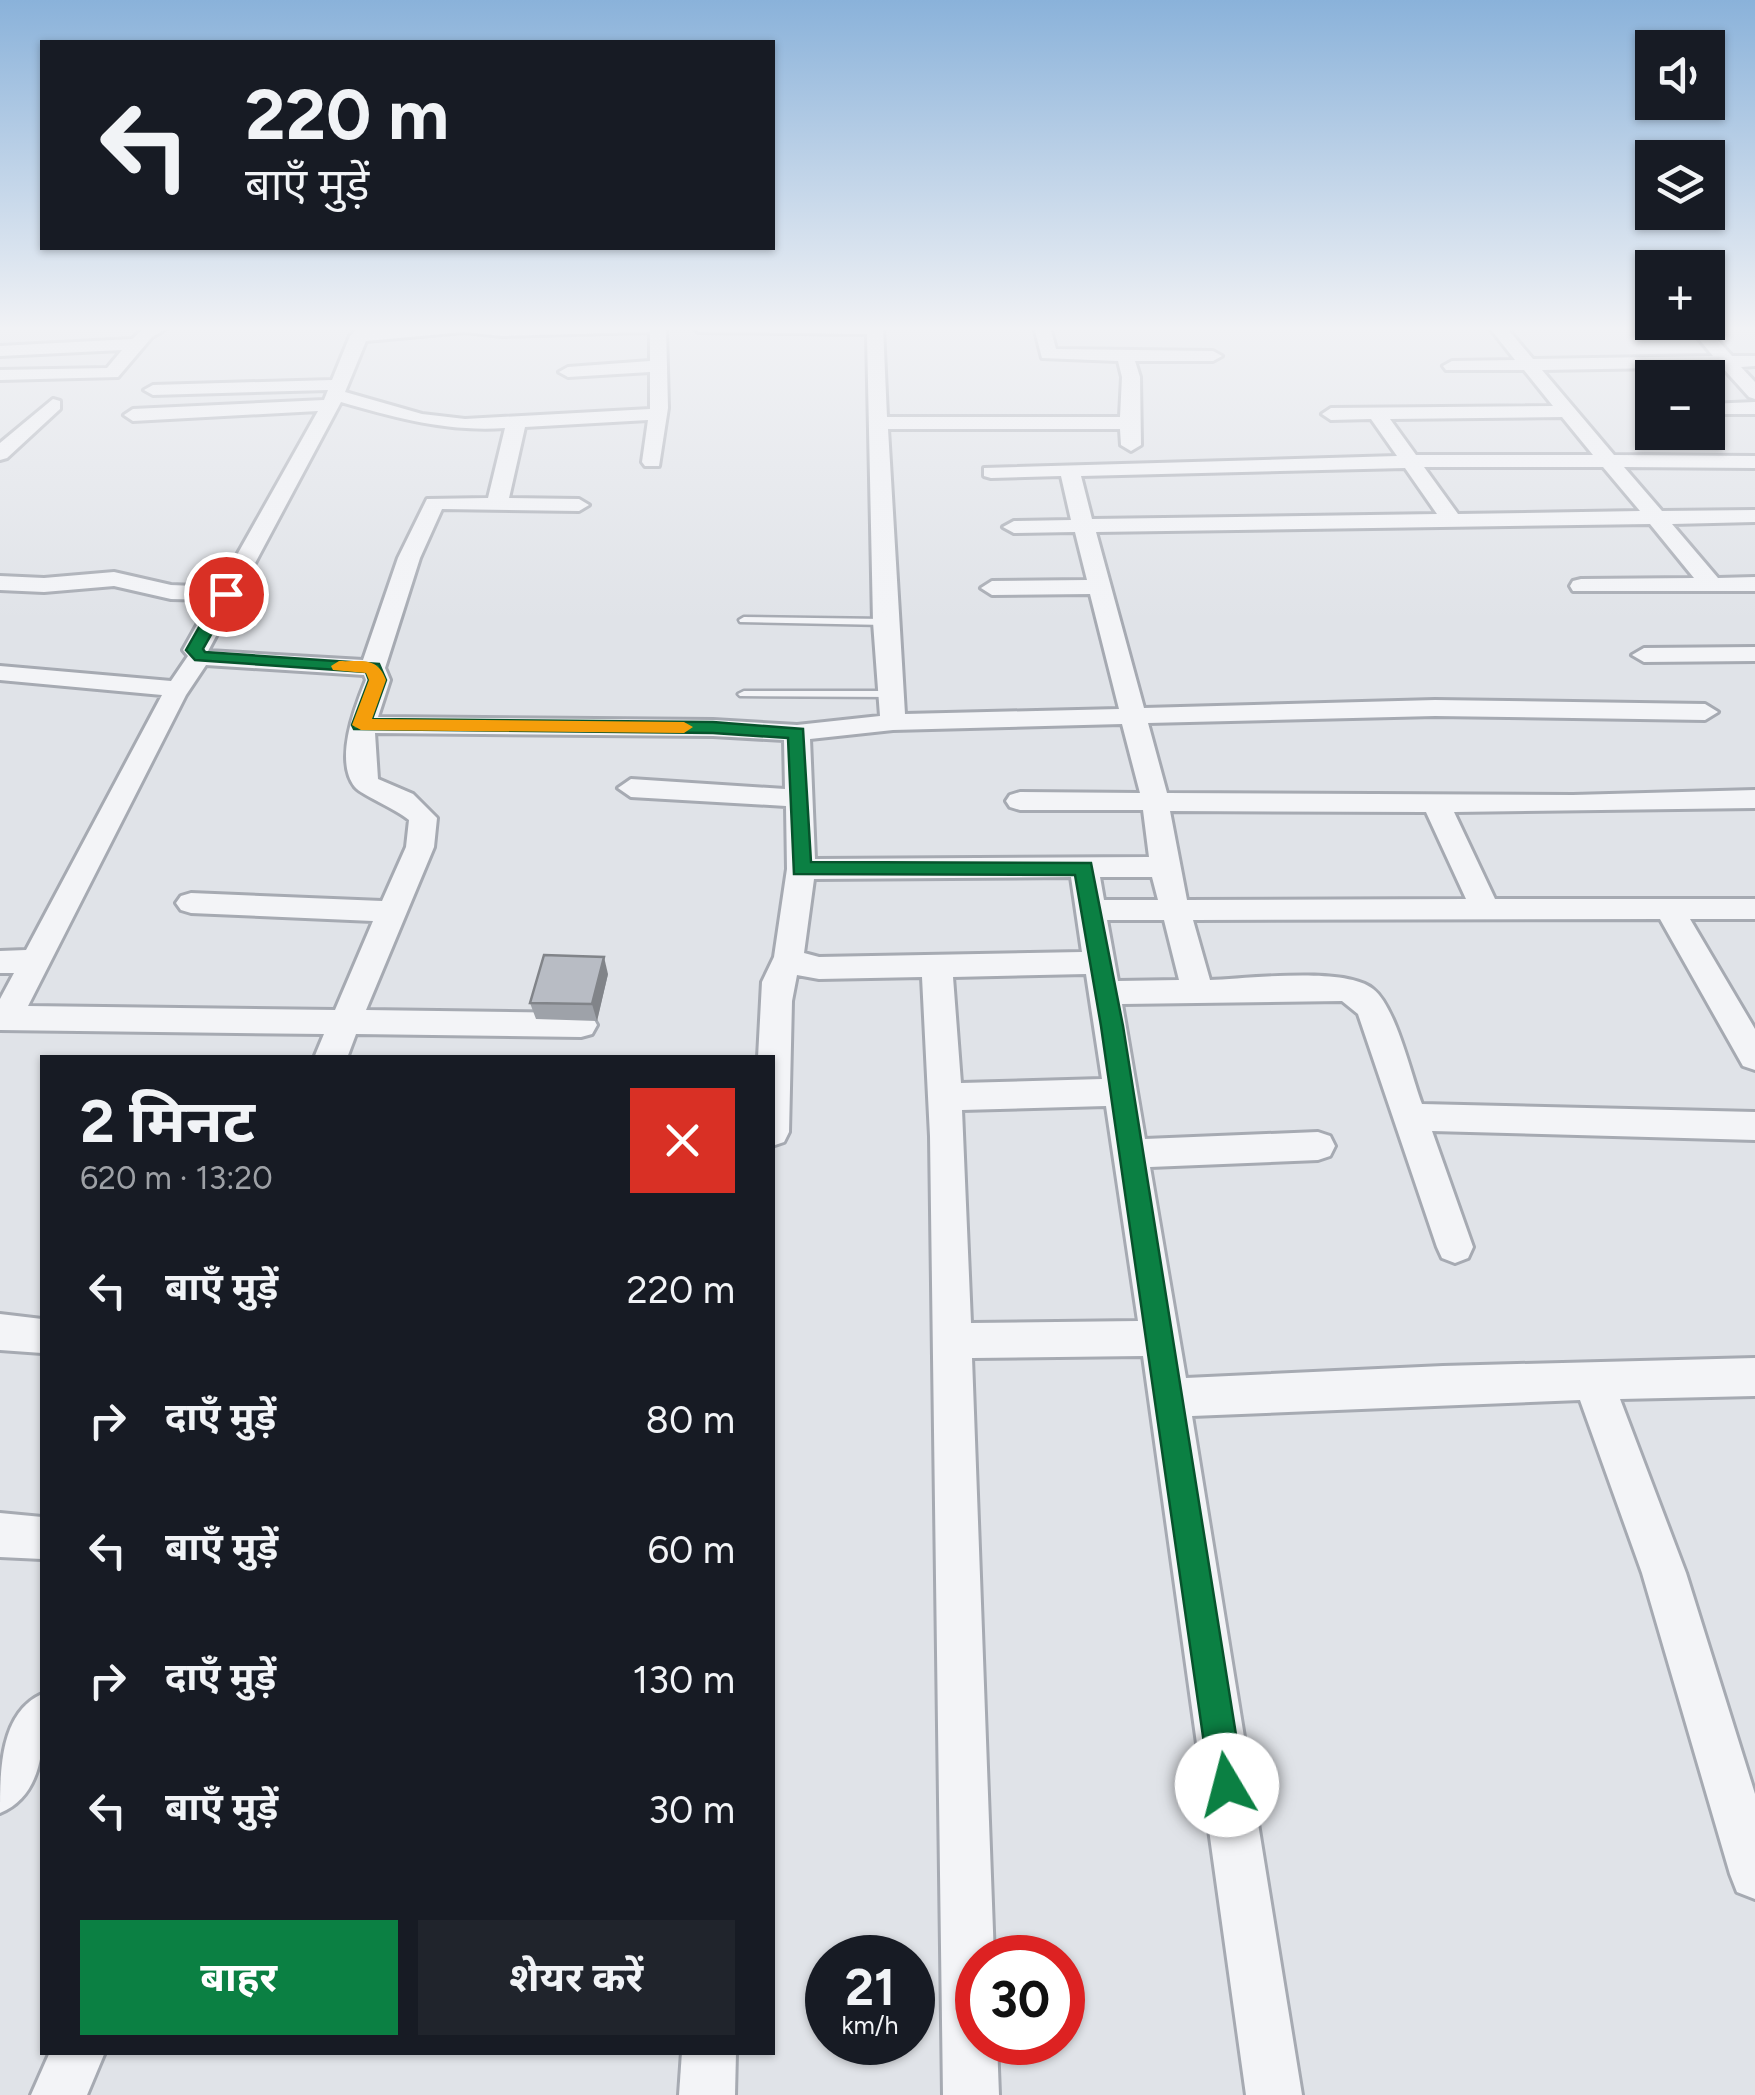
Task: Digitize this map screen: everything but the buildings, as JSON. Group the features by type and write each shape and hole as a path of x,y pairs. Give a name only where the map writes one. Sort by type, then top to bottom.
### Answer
{"street":[{"path":"0,454 32,425"},
{"path":"320,425 195,650 200,656 373,668"},
{"path":"497,504 516,425"},
{"path":"652,462 657,425"},
{"path":"880,425 893,722"},
{"path":"1127,425 1137,468"},
{"path":"1385,425 1452,520"},
{"path":"1577,425 1712,585"},
{"path":"991,472 1413,462 1755,462"},
{"path":"1069,470 1154,800 1164,868 1198,989"},
{"path":"331,1055 420,847 422,818 403,800 366,784 358,762 361,725 378,680 373,668 409,558 434,503 580,505"},
{"path":"1014,527 1755,516"},
{"path":"0,583 114,578 170,592 226,594"},
{"path":"1581,586 1755,584"},
{"path":"992,588 1098,586"},
{"path":"1644,655 1755,654"},
{"path":"200,656 178,689 3,1018 581,1025"},
{"path":"0,673 178,689"},
{"path":"361,725 713,728 797,733 893,722 1132,714 1436,708 1705,712"},
{"path":"774,1055 778,982 789,957 801,869 797,733"},
{"path":"631,788 800,798"},
{"path":"1020,801 1436,803 1755,799"},
{"path":"1436,803 1485,909"},
{"path":"1084,868 1094,910 1170,1398 1274,2095"},
{"path":"801,869 1164,868"},
{"path":"191,903 393,912"},
{"path":"1668,908 1750,1038"},
{"path":"1094,910 1755,908"},
{"path":"789,957 797,964 818,968 938,966 1198,989 1346,989 1362,997 1372,1010 1454,1247"},
{"path":"0,962 36,960"},
{"path":"938,966 945,1097 971,2095"},
{"path":"945,1097 1122,1092"},
{"path":"1409,1116 1755,1126"},
{"path":"1132,1154 1318,1146"},
{"path":"0,1332 40,1336"},
{"path":"952,1341 1160,1338"},
{"path":"1170,1398 1755,1377"},
{"path":"1593,1380 1664,1573 1755,1874"},
{"path":"0,1536 40,1538"},
{"path":"0,1789 40,1720"},
{"path":"60,2095 77,2055"},
{"path":"707,2095 709,2055"}],"lane":[{"path":"744,620 886,622"},
{"path":"744,694 891,694"}],"slow traffic":[{"path":"339,666 373,668 378,680 361,725 684,727"}],"route":[{"path":"226,594 195,650 200,656 373,668 378,680 361,725 713,728 797,733 801,869 1084,868 1094,910 1164,1356 1227,1785"}]}
